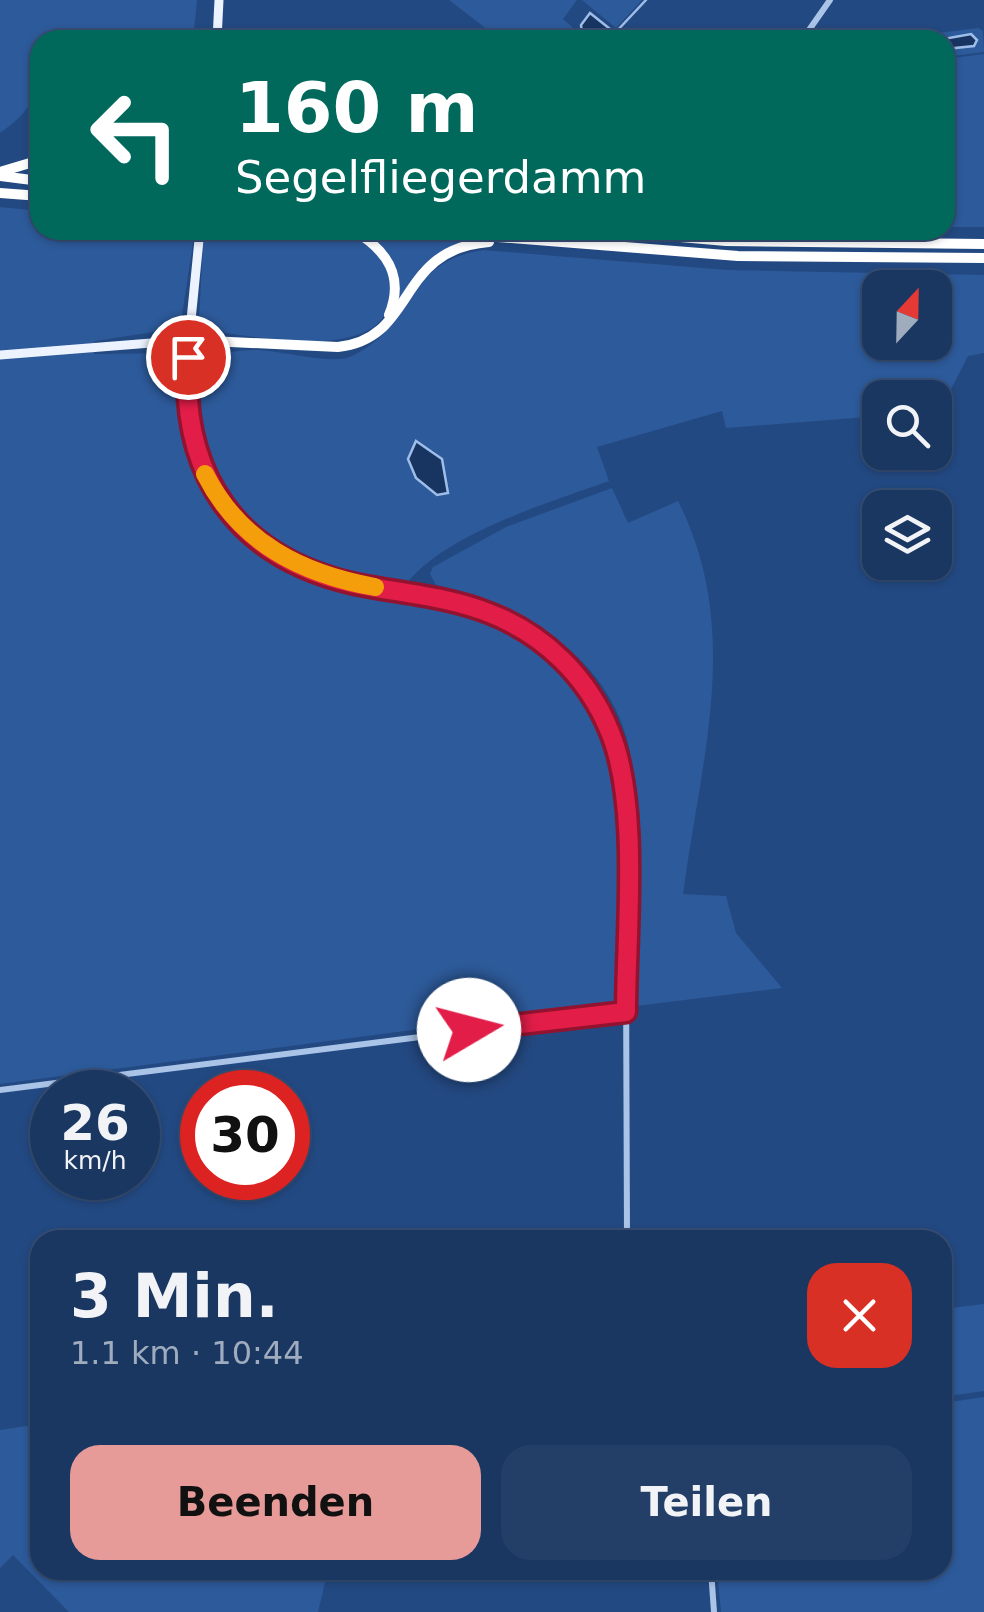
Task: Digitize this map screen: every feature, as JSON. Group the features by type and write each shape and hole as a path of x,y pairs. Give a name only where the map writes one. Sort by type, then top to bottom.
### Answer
{"highway":[{"path":"0,174 30,164"},
{"path":"0,174 30,178"},
{"path":"0,192 30,195"},
{"path":"369,240 392,266 396,294 385,325"},
{"path":"190,340 338,347 366,340 385,325 416,277 439,256 476,243 522,240 738,256 984,258"},
{"path":"715,240 984,244"}],"main road":[{"path":"218,30 219,0"},
{"path":"0,354 190,340 199,240"}],"street":[{"path":"809,30 830,0"},
{"path":"190,340 186,397 192,438 214,491 245,529 270,550 316,572 463,604 511,623 554,652 597,704 612,736 625,792 627,1230"},
{"path":"0,1090 626,1012"},
{"path":"712,1580 714,1612"}],"shaded area":[{"path":"0,0 197,0 194,30 30,30 30,104 0,133"},
{"path":"449,0 577,0 563,19 576,30 488,30"},
{"path":"582,0 642,0 616,28"},
{"path":"590,13 611,30 582,30"},
{"path":"955,31 983,31 984,52 955,56"},
{"path":"971,34 977,40 974,46 955,48 955,37"},
{"path":"984,54 984,227 955,227 955,58"},
{"path":"0,207 30,210 30,240 193,240 180,328 95,341 94,354 170,353 178,362 185,434 197,468 214,500 250,541 292,567 337,583 477,615 520,635 559,667 584,696 600,732 610,769 619,846 618,1003 107,1070 30,1070 30,1080 0,1084"},
{"path":"203,240 360,240 376,252 388,272 391,287 386,312 371,329 347,338 318,341 255,337 206,330 199,318"},
{"path":"373,240 459,242 420,268 396,307 387,252"},
{"path":"483,250 727,270 862,273 862,360 952,360 952,274 984,275 984,353 968,356 952,387 952,380 862,380 862,417 726,428 722,411 597,447 609,481 472,535 425,565 407,583 341,568 309,556 253,521 231,497 214,469 204,435 200,358 253,350 331,359 352,356 388,328 438,267","holes":["433,450 442,459 442,473 449,487 416,478 408,459"]},
{"path":"416,441 442,459 448,493 437,495 416,478 408,459"},
{"path":"612,488 628,523 678,501 698,549 709,598 712,695 683,894 726,896 736,933 782,988 636,1006 631,999 633,777 627,740 616,709 599,681 553,637 497,605 436,585 430,574 433,567 506,527"},
{"path":"984,1304 984,1391 952,1396 952,1308"},
{"path":"984,1397 984,1612 721,1612 718,1580 952,1580 952,1402"},
{"path":"30,1426 30,1572 13,1555 0,1568 0,1430"},
{"path":"38,1580 326,1580 318,1612 69,1612"}],"waterway":[{"path":"618,30 646,0"}],"slow traffic":[{"path":"205,474 233,517 270,550 335,579 375,587"}],"route":[{"path":"188,357 187,405 197,455 214,491 245,529 270,550 299,566 355,584 463,604 529,633 579,678 612,736 625,792 626,1012 469,1030"}]}
